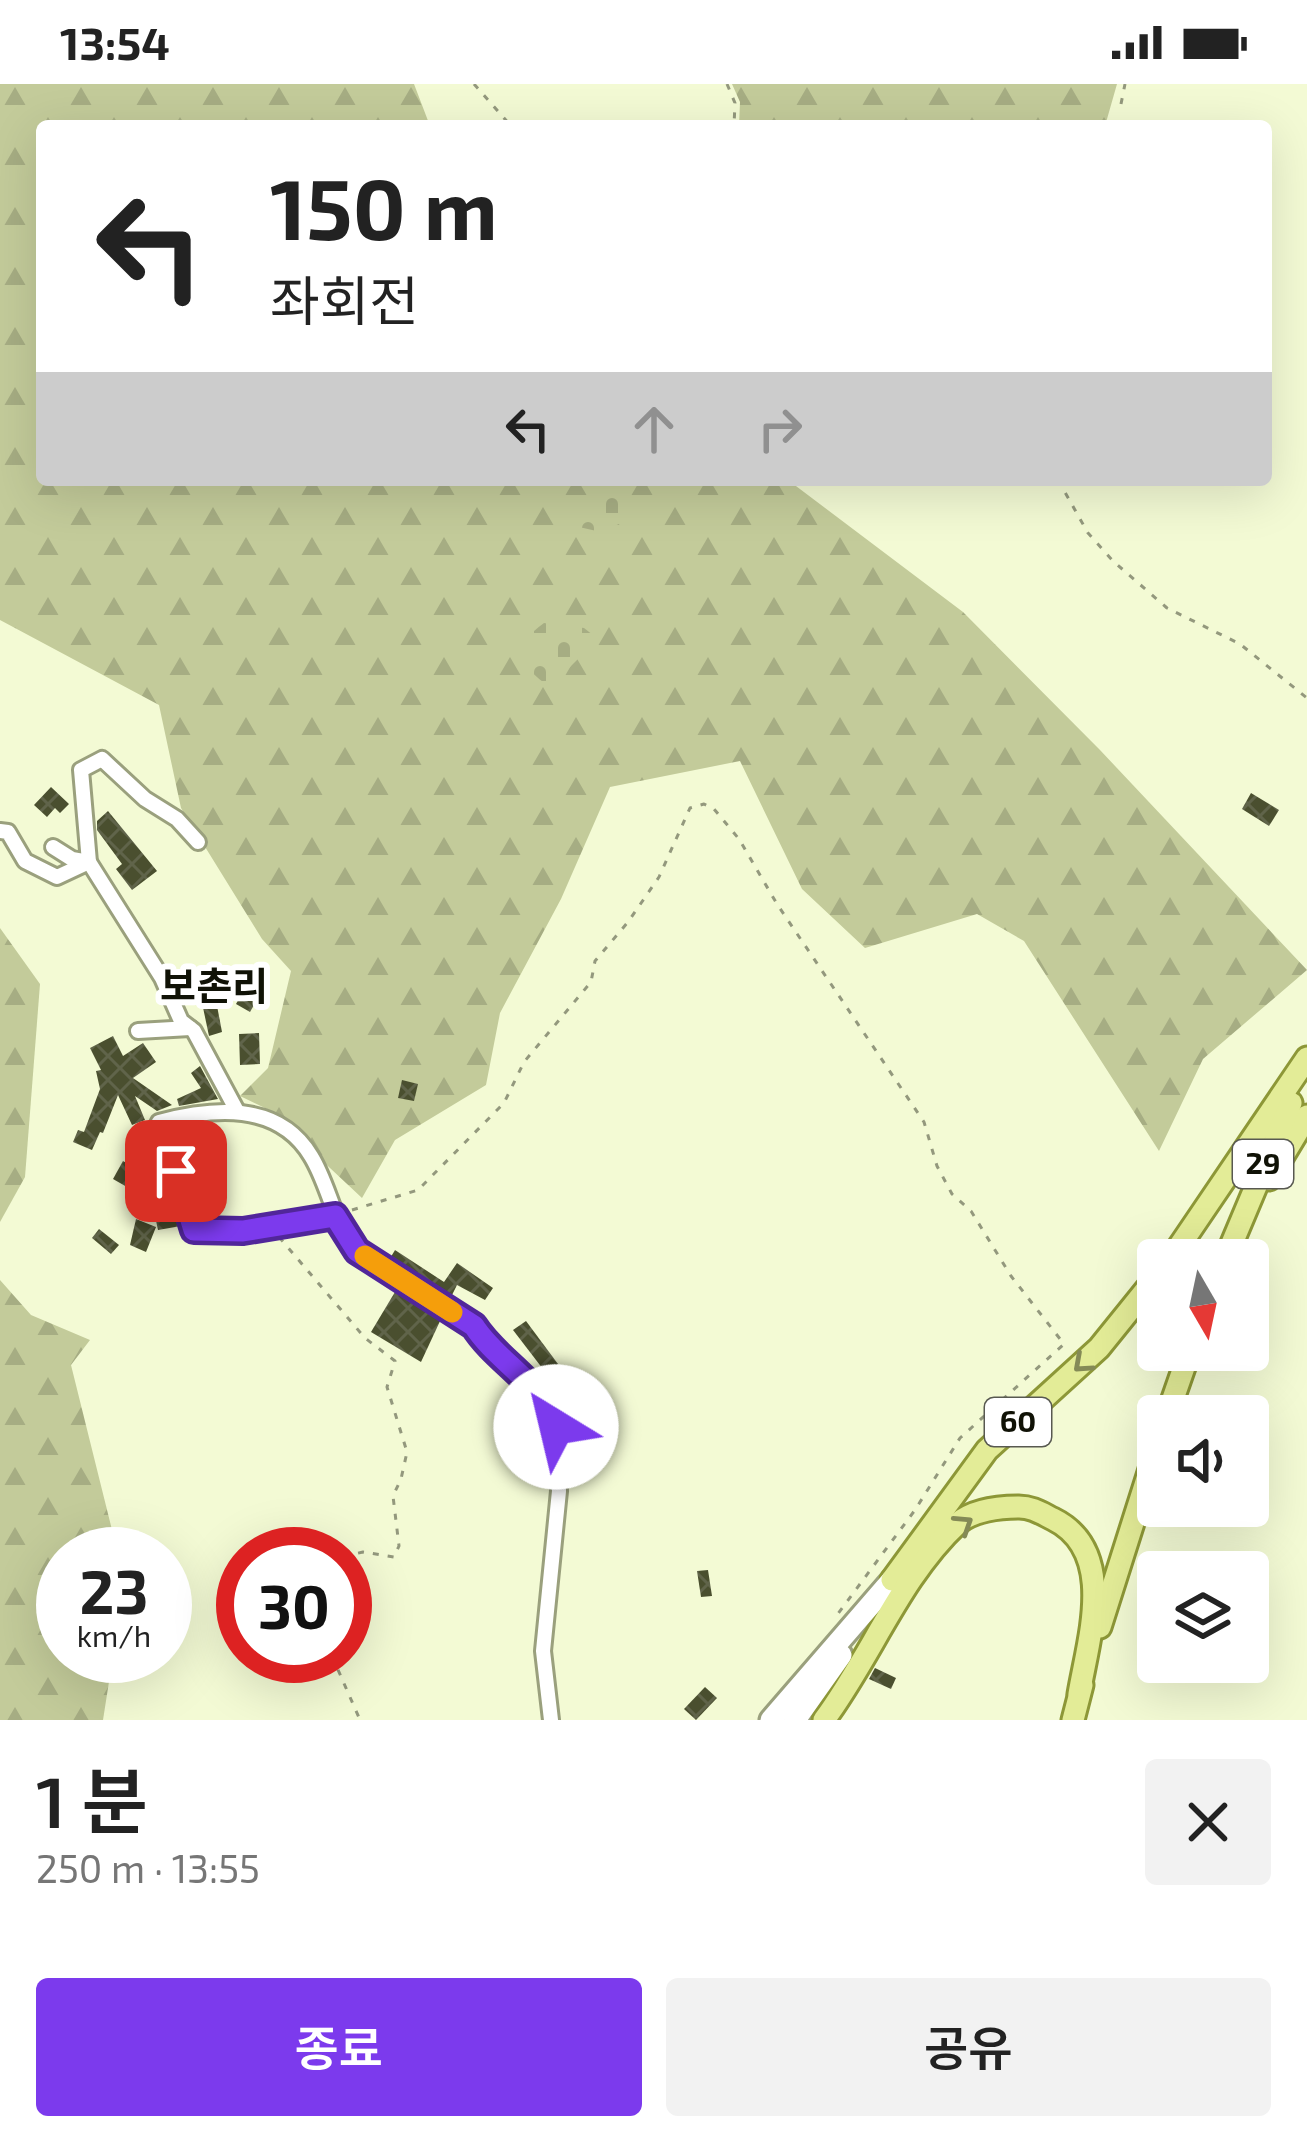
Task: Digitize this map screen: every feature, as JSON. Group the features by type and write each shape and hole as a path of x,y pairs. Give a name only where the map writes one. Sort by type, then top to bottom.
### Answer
{"main road":[{"path":"1184,1239 1307,1058"},
{"name":"29","path":"1233,1239 1307,1070"},
{"path":"1234,1239 1307,1116"},
{"name":"60","path":"794,1720 987,1450 1099,1348 1137,1301"},
{"path":"824,1720 936,1546 963,1518 999,1508 1029,1507 1063,1523 1093,1568 1094,1605 1073,1720"},
{"path":"1079,1694 1137,1510"},
{"path":"770,1720 892,1580"}],"street":[{"path":"198,842 177,819 146,800 102,759 81,770 89,862 237,1111"},
{"path":"0,831 8,832 26,861 57,877 89,862"},
{"path":"52,847 72,859 89,862"},
{"path":"138,1031 190,1028"},
{"path":"335,1216 243,1231 194,1230 176,1171 153,1134 159,1122 221,1109 281,1126 310,1154 335,1216 357,1251 474,1326 485,1344 552,1409 559,1490 543,1652 550,1720"}],"path":[{"path":"474,84 507,120"},
{"path":"727,84 735,103 734,120"},
{"path":"1121,104 1125,84"},
{"path":"1061,486 1088,533 1167,608 1240,644 1307,698"},
{"path":"335,1216 418,1190 504,1103 524,1062 591,982 595,961 659,877 690,808 704,804 714,809 739,839 777,904 903,1086 924,1123 952,1195 971,1211 1012,1276 1064,1344 960,1438 915,1510 835,1618"},
{"path":"271,1226 364,1338 395,1361 388,1387 407,1452 393,1496 399,1546 394,1557 372,1553"},
{"path":"344,1683 360,1720"}],"green space":[{"path":"0,84 414,84 428,120 36,120 36,486 796,486 963,612 1307,970 1203,1059 1159,1151 1024,941 977,914 865,948 802,889 740,761 610,787 561,899 500,1013 486,1085 395,1140 362,1198 267,1109 240,1096 268,1068 291,971 262,939 181,808 159,705 0,620"},
{"path":"732,84 1117,84 1107,120 739,120 740,102"},
{"path":"600,486 622,486 639,515 601,532 579,527 577,514"},
{"path":"544,623 584,628 598,639 550,687 531,672 523,656 526,640"},
{"path":"0,928 40,984 25,1177 0,1222"},
{"path":"0,1280 31,1315 90,1340 71,1365 111,1527 36,1527 36,1683 109,1683 103,1720 0,1720"}],"building":[{"path":"51,787 69,804 60,813 55,808 47,817 34,805"},
{"path":"1251,793 1279,810 1269,826 1242,809"},
{"path":"108,811 157,871 132,890 116,869 122,864 97,830 97,821"},
{"path":"252,976 266,984 250,1012 236,1004"},
{"path":"215,995 222,1032 209,1036 201,998"},
{"path":"259,1033 260,1064 240,1065 239,1034"},
{"path":"113,1036 123,1056 143,1043 156,1062 133,1078 172,1105 157,1111 135,1096 145,1120 132,1125 118,1095 92,1150 73,1142 78,1130 84,1132 100,1089 96,1071 101,1070 90,1048"},
{"path":"200,1066 218,1099 179,1106 177,1099 201,1088 191,1073"},
{"path":"402,1080 418,1084 414,1101 398,1098"},
{"path":"123,1161 151,1177 141,1195 113,1179"},
{"path":"166,1199 170,1217 178,1215 181,1226 158,1230 152,1202"},
{"path":"136,1219 156,1227 146,1252 130,1245"},
{"path":"99,1229 119,1245 111,1254 92,1238"},
{"path":"395,1250 444,1282 457,1263 493,1288 485,1300 457,1285 450,1299 389,1260"},
{"path":"395,1292 441,1319 421,1362 371,1332"},
{"path":"526,1321 558,1364 546,1373 513,1330"},
{"path":"708,1570 712,1596 701,1597 697,1571"},
{"path":"875,1668 896,1678 891,1689 869,1679"},
{"path":"705,1687 717,1698 696,1720 684,1709"}],"slow traffic":[{"path":"365,1256 452,1312"}],"district":[{"name":"보촌리","path":"214,986"}],"route":[{"path":"176,1171 194,1230 243,1231 335,1216 357,1251 474,1326 485,1344 552,1409 556,1427"}]}
